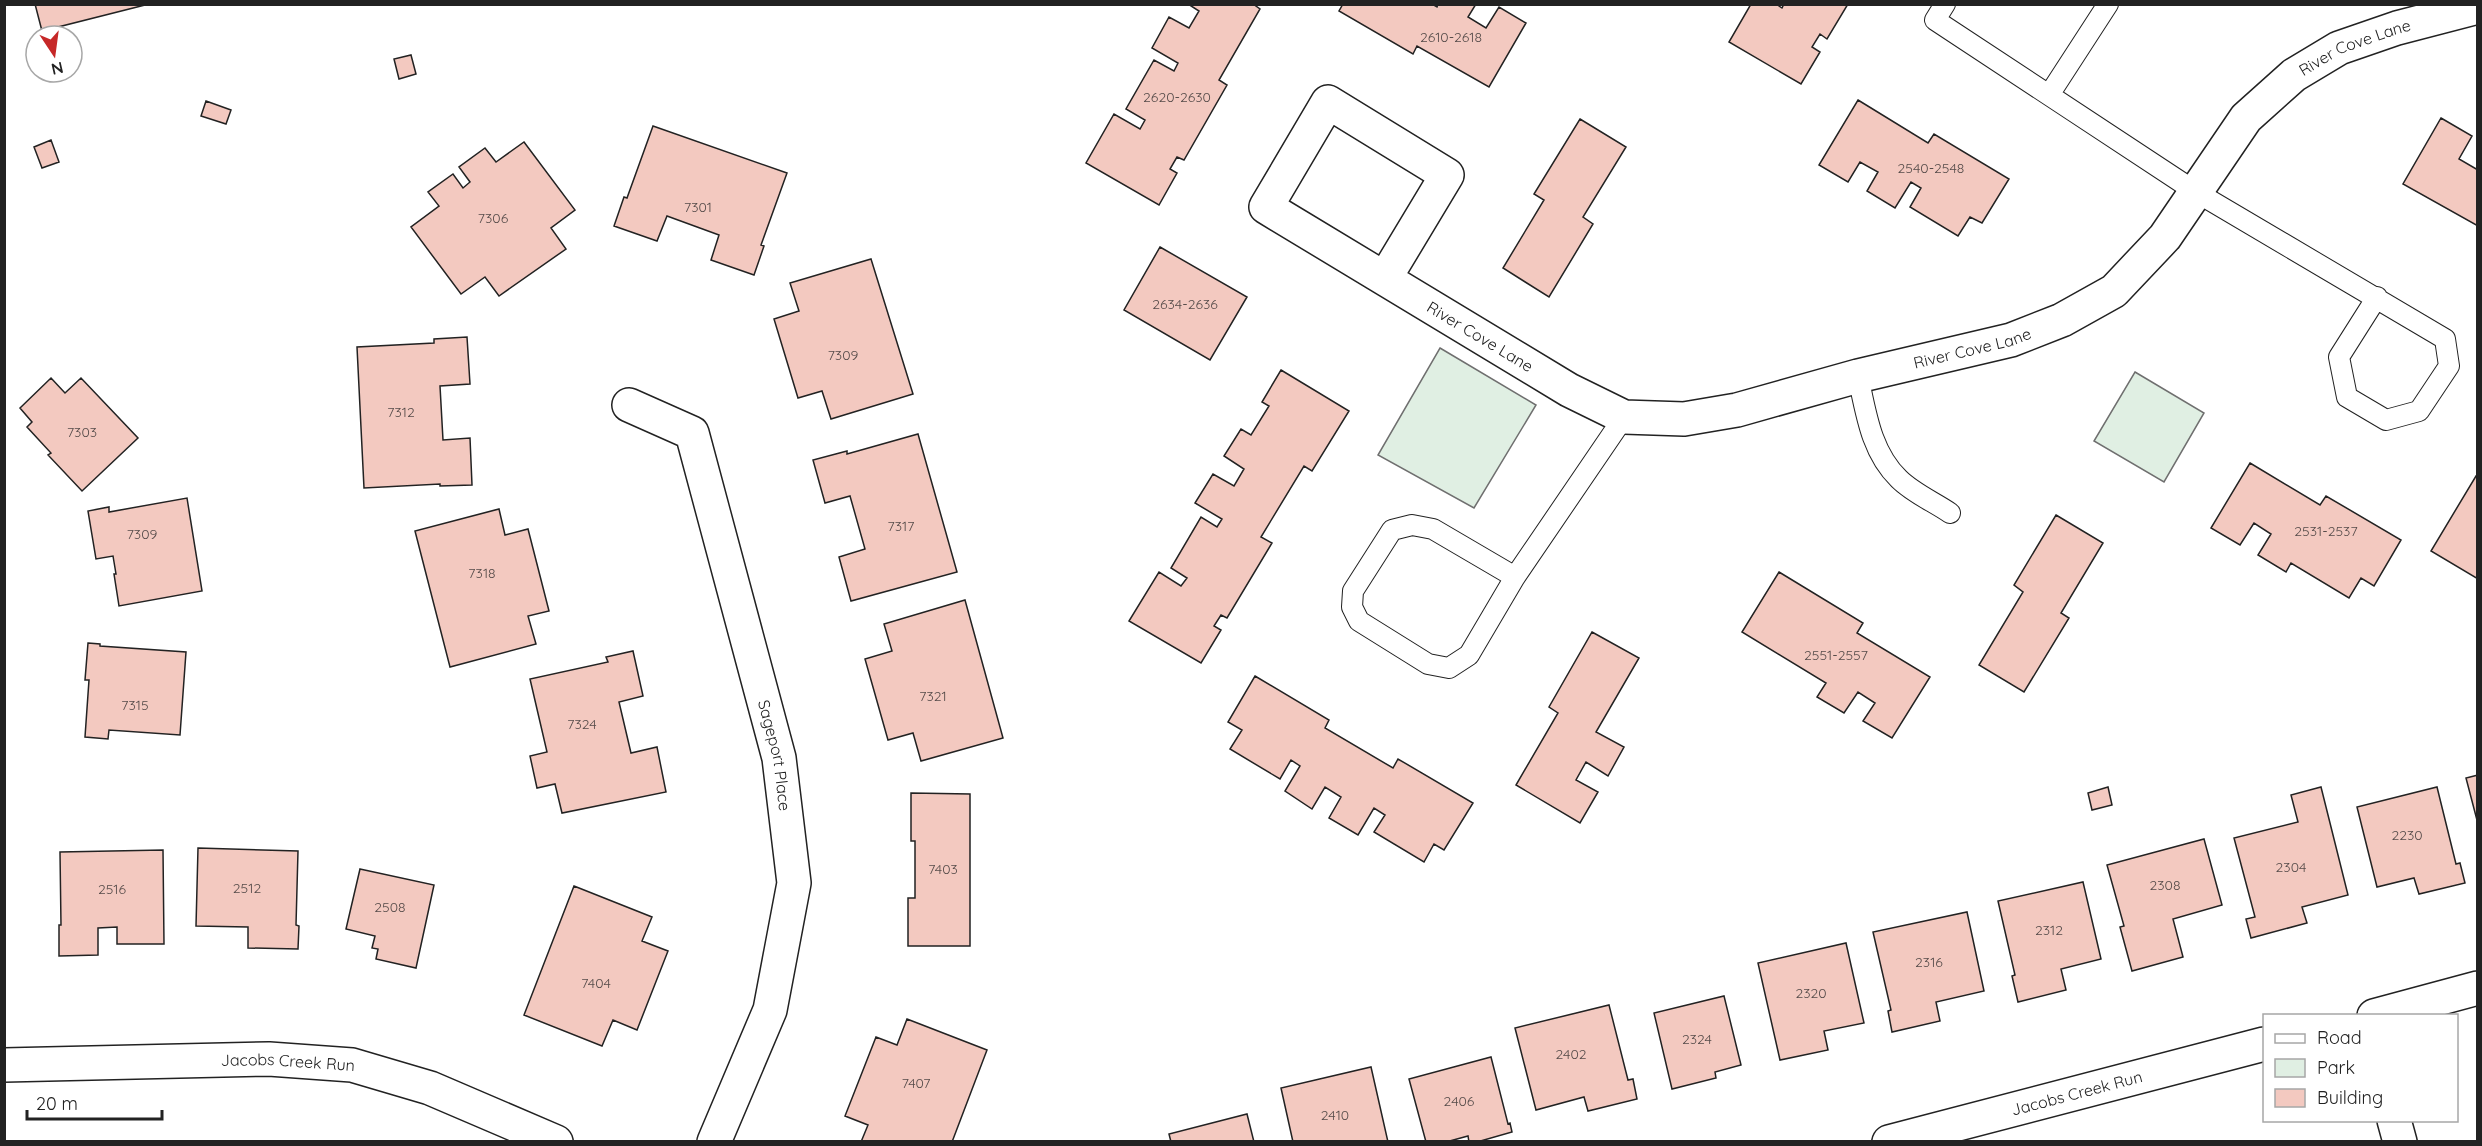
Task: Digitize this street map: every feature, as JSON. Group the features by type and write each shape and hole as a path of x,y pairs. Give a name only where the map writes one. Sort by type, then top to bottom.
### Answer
{"street":[{"name":"River Cove Lane","path":"1385,279 1447,175 1328,102 1266,207 1385,279 1569,390 1624,417 1684,419 1716,414 1858,376 2011,340 2062,320 2114,291 2165,237 2246,118 2294,75 2339,48 2397,28 2478,7"},
{"name":"Sageport Place","path":"629,405 692,433 779,758 794,883 770,1010 714,1142"},
{"path":"2381,1014 2478,988"},
{"name":"Jacobs Creek Run","path":"1889,1142 2263,1045"},
{"name":"Jacobs Creek Run","path":"4,1065 270,1059 352,1065 430,1088 556,1142"},
{"path":"2395,1122 2400,1142"}],"lane":[{"path":"1945,4 1935,20 2196,192 2377,297 2445,339 2449,366 2420,411 2386,420 2347,397 2339,357 2377,297"},
{"path":"2049,95 2108,4"},
{"path":"1858,376 1871,436 1884,458 1900,479 1950,513"},
{"path":"1515,577 1433,529 1412,525 1392,530 1353,591 1352,608 1359,621 1428,664 1449,668 1469,655 1515,577 1624,417"}],"green space":[{"path":"1440,348 1536,405 1474,508 1378,455"},
{"path":"2135,372 2204,413 2164,482 2094,441"}],"building":[{"path":"35,4 149,4 70,24 40,24"},
{"path":"1188,4 1253,4 1260,9 1219,80 1227,85 1184,160 1177,157 1170,169 1177,173 1159,205 1086,163 1114,114 1140,129 1145,120 1126,109 1154,60 1174,71 1178,63 1152,48 1169,17 1189,28 1199,11"},
{"path":"1343,4 1432,4 1437,7 1438,4 1476,4 1468,17 1486,28 1499,7 1526,23 1489,87 1417,46 1413,54 1339,11"},
{"path":"1751,4 1776,4 1782,8 1784,4 1848,4 1827,39 1820,34 1812,47 1820,52 1801,84 1729,42"},
{"path":"411,55 416,74 399,79 394,59"},
{"path":"1858,100 1928,143 1934,134 2009,179 1982,223 1970,217 1958,236 1910,207 1921,188 1911,182 1895,208 1867,191 1878,172 1860,162 1848,182 1819,165"},
{"path":"206,101 231,110 226,124 201,116"},
{"path":"2441,118 2472,136 2459,159 2478,170 2478,226 2403,184"},
{"path":"1580,119 1626,147 1583,217 1593,224 1549,297 1503,268 1544,200 1534,194"},
{"path":"653,126 787,173 761,245 764,246 754,275 711,260 719,235 667,216 657,241 614,226 624,197 627,198"},
{"path":"51,140 59,162 42,168 34,147"},
{"path":"524,142 575,210 551,228 566,249 499,296 485,277 461,294 411,227 439,206 428,192 453,174 463,188 470,182 459,167 485,148 496,162"},
{"path":"1160,247 1247,297 1210,360 1124,310"},
{"path":"871,259 913,394 831,419 822,391 798,398 774,319 799,311 790,283"},
{"path":"467,337 470,384 440,386 443,440 470,438 472,485 440,486 440,484 364,488 357,347 434,343 434,339"},
{"path":"1281,370 1349,411 1312,471 1304,466 1261,537 1272,543 1227,618 1221,615 1214,626 1221,630 1201,663 1129,621 1159,572 1181,586 1187,578 1171,568 1201,517 1217,527 1222,519 1195,503 1213,474 1234,486 1244,469 1224,456 1241,429 1251,435 1269,406 1262,402"},
{"path":"51,378 65,393 81,378 138,438 82,491 48,455 51,453 27,427 32,422 20,408"},
{"path":"918,434 957,572 851,601 839,557 865,549 850,496 825,503 813,460 847,451 847,454"},
{"path":"2250,463 2320,505 2326,496 2401,540 2374,586 2361,578 2349,598 2291,563 2286,572 2258,555 2271,534 2254,523 2240,545 2211,528"},
{"path":"2476,476 2478,477 2478,579 2431,551"},
{"path":"187,498 202,591 119,606 113,556 96,559 88,511 109,507 109,512"},
{"path":"499,509 505,535 528,529 549,611 528,616 536,644 450,667 415,531"},
{"path":"2056,515 2103,543 2061,613 2069,618 2024,692 1979,665 2023,592 2014,585"},
{"path":"1779,572 1863,623 1857,633 1930,677 1892,738 1863,721 1875,703 1858,692 1844,713 1817,697 1826,683 1742,632"},
{"path":"965,600 1003,738 921,761 913,733 888,740 865,659 892,651 884,624"},
{"path":"1592,632 1639,658 1596,732 1624,747 1608,776 1586,762 1576,780 1598,792 1580,823 1516,785 1558,713 1549,707"},
{"path":"88,643 100,644 100,646 186,652 180,735 109,730 108,739 85,737 89,680 85,680"},
{"path":"633,651 643,696 619,702 631,753 657,747 666,792 562,813 555,784 537,788 530,756 547,752 530,679 608,662 606,657"},
{"path":"1255,676 1329,720 1325,728 1393,768 1398,759 1473,803 1444,850 1434,844 1424,862 1374,832 1385,815 1374,808 1358,835 1329,818 1341,797 1325,787 1312,809 1285,791 1300,766 1291,760 1280,779 1230,749 1242,730 1228,722"},
{"path":"2478,775 2478,824 2466,778"},
{"path":"2108,787 2112,805 2092,810 2088,793"},
{"path":"2321,787 2348,895 2302,907 2307,923 2251,938 2246,919 2255,917 2234,838 2298,822 2291,795"},
{"path":"2437,787 2456,864 2460,863 2465,883 2419,894 2414,878 2377,887 2357,807"},
{"path":"911,793 970,794 970,946 908,946 908,898 915,898 915,841 911,841"},
{"path":"2204,839 2222,905 2173,919 2183,957 2132,971 2120,927 2124,926 2107,865"},
{"path":"198,848 298,851 296,925 299,926 298,949 248,948 248,927 196,926"},
{"path":"163,850 164,944 117,944 117,927 98,928 98,955 59,956 60,852"},
{"path":"360,869 434,885 416,968 376,959 378,949 372,948 375,936 346,929"},
{"path":"2083,882 2101,959 2061,969 2066,990 2018,1002 2012,976 2015,975 1998,901"},
{"path":"574,886 652,917 642,941 668,951 637,1030 613,1020 602,1046 524,1015"},
{"path":"1967,912 1984,991 1936,1002 1940,1021 1892,1032 1888,1011 1891,1010 1873,932"},
{"path":"1846,943 1864,1023 1824,1031 1828,1050 1780,1060 1758,963"},
{"path":"1724,996 1741,1065 1715,1072 1716,1078 1672,1089 1654,1013"},
{"path":"1609,1005 1628,1080 1633,1079 1637,1099 1588,1111 1584,1097 1536,1110 1515,1028"},
{"path":"907,1019 987,1050 952,1142 861,1142 868,1125 845,1116 876,1037 897,1045"},
{"path":"1491,1057 1512,1132 1477,1142 1469,1142 1468,1136 1446,1142 1426,1142 1409,1079"},
{"path":"1371,1067 1388,1142 1293,1142 1281,1088"},
{"path":"1247,1114 1254,1142 1171,1142 1169,1134"}]}
